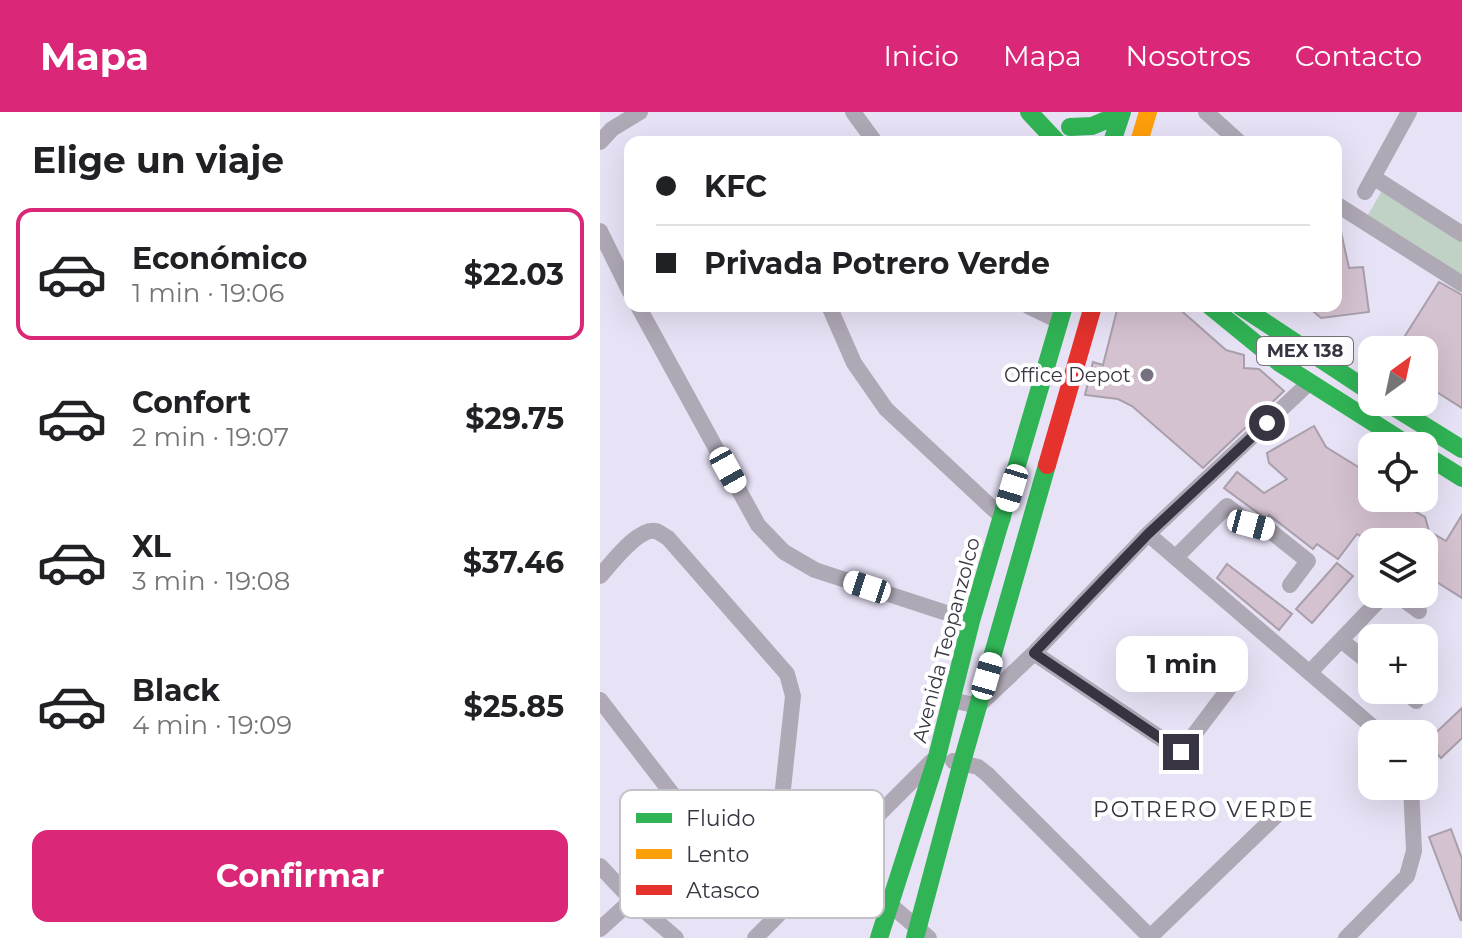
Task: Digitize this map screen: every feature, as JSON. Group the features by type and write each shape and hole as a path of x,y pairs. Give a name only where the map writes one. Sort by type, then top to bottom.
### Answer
{"main road":[{"path":"1029,112 1051,136"},
{"path":"1056,112 1079,136"},
{"path":"1141,136 1148,112"},
{"path":"1070,127 1092,126 1121,113"},
{"path":"1114,136 1121,113"},
{"path":"920,935 962,762 1091,312"},
{"name":"MEX 138","path":"1216,312 1238,333 1309,383 1388,432"},
{"name":"MEX 138","path":"1247,312 1358,384"},
{"name":"Avenida Teopanzolco","path":"879,938 937,757 971,621 1061,314"},
{"path":"1409,416 1462,449"},
{"path":"1029,429 1057,436"},
{"path":"1438,463 1462,478"}],"street":[{"path":"600,142 612,129 640,112"},
{"path":"853,112 871,136"},
{"path":"1206,112 1232,136"},
{"path":"1409,112 1369,184 1462,234"},
{"path":"1342,208 1462,284"},
{"path":"600,231 624,277"},
{"path":"641,312 758,525 784,552 815,570 971,621"},
{"path":"832,312 854,363 886,409 1003,518"},
{"path":"952,700 978,706 1034,653 1148,534 1309,383"},
{"path":"1176,557 1227,506 1251,525 1269,530 1308,561 1290,585"},
{"path":"600,576 631,542 644,532 655,531 668,538 787,674 793,696 783,790"},
{"path":"1148,534 1365,720"},
{"path":"1311,671 1372,608"},
{"path":"1415,608 1419,611"},
{"path":"1342,641 1358,654"},
{"path":"1034,653 1181,752 1230,687 1177,659 1144,671"},
{"path":"600,700 669,790"},
{"path":"884,810 937,757 978,767 1150,937 1281,811"},
{"path":"1346,938 1407,876 1414,851 1412,800"},
{"path":"600,866 620,887"},
{"path":"884,900 920,935"},
{"path":"600,929 620,911"},
{"path":"653,918 676,938"},
{"path":"755,938 775,918"}],"green space":[{"path":"1385,185 1462,234 1462,284 1364,222"}],"building":[{"path":"1342,236 1349,268 1363,267 1369,312 1321,318 1314,312 1342,312"},
{"path":"1439,282 1462,295 1462,408 1438,393 1438,336 1405,336"},
{"path":"1116,312 1183,312 1226,350 1244,355 1244,368 1259,369 1284,391 1203,468 1132,406 1118,399 1085,395 1093,362 1103,365"},
{"path":"1314,426 1326,447 1358,467 1358,512 1416,512 1425,517 1428,528 1358,528 1358,535 1338,559 1317,544 1313,549 1269,515 1267,518 1262,516 1224,488 1237,472 1264,493 1287,479 1269,463 1267,453"},
{"path":"1462,515 1462,598 1438,583 1438,536 1446,541"},
{"path":"1337,563 1353,576 1312,623 1296,609"},
{"path":"1227,564 1292,614 1279,630 1217,578"},
{"path":"1462,708 1462,738 1441,758 1438,755 1438,731"},
{"path":"1451,829 1462,859 1461,921 1429,837"}],"traffic: fast":[{"path":"1029,112 1051,136"},
{"path":"1114,136 1122,112"},
{"path":"1070,127 1092,126 1121,114"},
{"path":"879,938 937,757 971,621 1062,312"},
{"path":"1217,312 1281,364 1388,432"},
{"path":"1249,312 1358,384"},
{"path":"1409,416 1462,449"},
{"path":"1438,463 1462,478"},
{"path":"915,938 1047,465"}],"traffic: slow":[{"path":"1141,136 1148,112"}],"traffic: jam":[{"path":"1047,465 1091,312"}],"place":[{"name":"Office Depot","path":"1147,375"}],"district":[{"name":"POTRERO VERDE","path":"1204,809"}],"route":[{"path":"1181,752 1034,653 1148,534 1267,423"}]}
